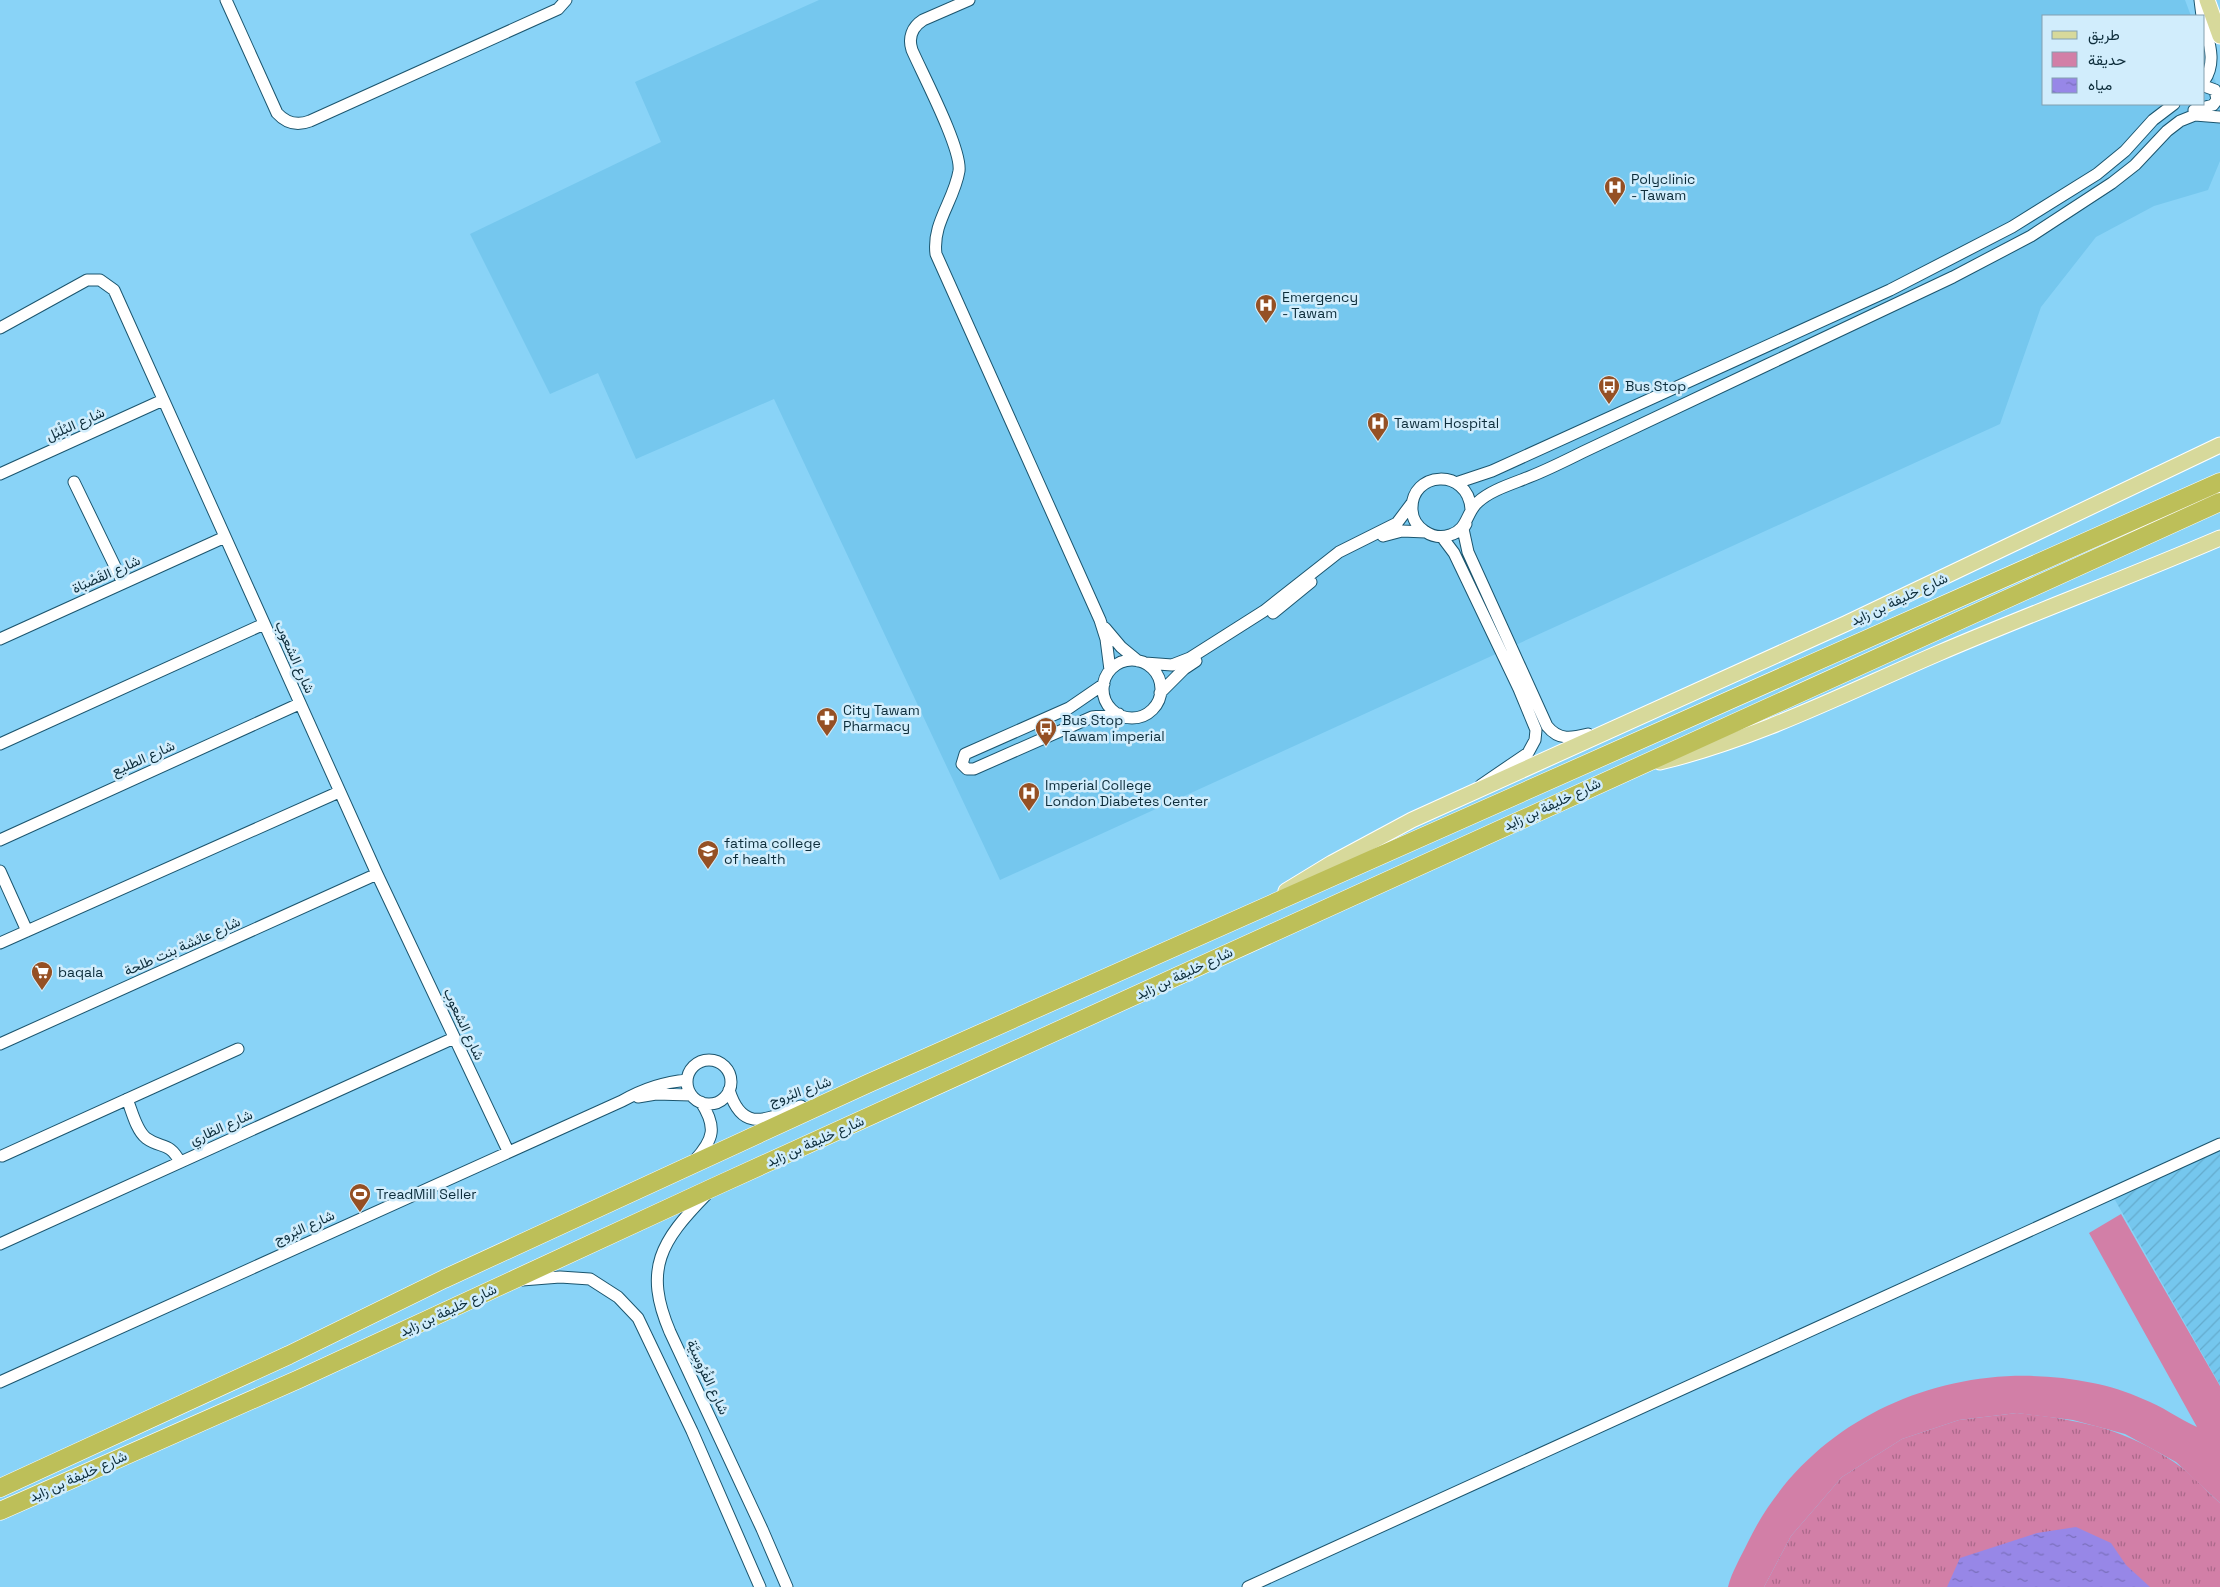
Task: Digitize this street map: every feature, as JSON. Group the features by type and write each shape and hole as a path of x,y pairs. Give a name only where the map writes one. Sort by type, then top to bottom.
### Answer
{"highway":[{"name":"شارع خليفة بن زايد","path":"0,1488 289,1355 444,1279 867,1084 2220,482"},
{"name":"شارع خليفة بن زايد","path":"0,1511 299,1379 510,1280 2220,502"}],"main road":[{"path":"2207,0 2220,36"},
{"name":"شارع خليفة بن زايد","path":"1255,911 1293,886 1371,841 1960,570 2220,445"},
{"name":"شارع خليفة بن زايد","path":"1630,769 1703,751 1749,735 1991,631 2220,538"}],"street":[{"path":"226,0 277,113 286,121 298,124 310,121 558,9 566,0"},
{"path":"2200,0 2202,15"},
{"path":"966,1 923,20 917,24 911,34 912,50 953,142 959,161 956,182 936,233 936,254 1100,620 1106,639 1110,670 1104,684 1106,702 1119,714"},
{"path":"2205,26 2212,54 2210,70 2205,79"},
{"path":"1471,509 1491,494 1953,277 2031,236 2112,183 2134,165 2183,115 2215,103 2217,97 2215,90 2205,86"},
{"path":"1456,483 1492,471 1890,290 2035,214 2097,174 2124,151 2154,120 2173,105"},
{"path":"2173,126 2195,115 2220,116"},
{"name":"شارع الشعوب","path":"0,328 87,280 93,279 106,282 114,290 339,792 508,1151"},
{"path":"1675,408 1680,402 1706,386 1709,381 1707,374"},
{"name":"شارع البُلْبُل","path":"0,474 163,400"},
{"path":"1110,670 1126,661 1165,666 1190,658 1259,614 1345,548 1397,523 1412,503 1419,489 1430,481 1443,479 1456,483 1467,494 1471,509 1463,529 1468,552 1547,726 1555,734 1565,738 1607,731"},
{"path":"74,482 123,583"},
{"path":"1412,503 1415,520 1426,532"},
{"path":"1104,684 1069,708 966,754 962,764 967,769 974,770 1092,717 1119,714 1132,718 1146,714 1156,704 1160,694 1184,669 1276,611 1332,565 1355,550 1387,534 1402,531 1426,532 1442,537 1455,534 1466,524"},
{"name":"شارع القَصْبَاة","path":"0,639 225,537"},
{"path":"1442,537 1454,553 1536,730 1534,745 1528,753 1494,774 1474,792"},
{"path":"1100,620 1113,638 1158,676 1160,694"},
{"path":"0,744 264,624"},
{"name":"شارع الطليع","path":"0,840 299,704"},
{"path":"0,943 339,792"},
{"path":"0,871 27,931"},
{"name":"شارع عائشة بنت طلحة","path":"0,1044 377,874"},
{"name":"شارع الظاري","path":"0,1244 454,1038"},
{"path":"2,1156 238,1049"},
{"path":"689,1166 704,1149 712,1133 710,1118 701,1102 691,1095 687,1080 689,1072 698,1063 714,1061 727,1070 731,1080 729,1090 718,1102 701,1102"},
{"name":"شارع البُروج","path":"0,1382 653,1086 687,1080"},
{"name":"شارع البُروج","path":"729,1090 737,1110 746,1117 761,1120 867,1084"},
{"name":"شارع البُروج","path":"622,1101 656,1094 691,1095"},
{"path":"127,1099 143,1134 167,1147 180,1162"},
{"path":"1248,1587 2220,1144"},
{"name":"شارع الفُرُوسِيَّة","path":"714,1187 684,1217 667,1242 659,1260 657,1276 660,1306 670,1332 787,1587"},
{"path":"510,1280 560,1276 590,1279 604,1287 628,1306 638,1318 760,1587"}],"shaded area":[{"name":"Tawam Hospital","path":"819,0 2185,0 2191,15 2042,15 2042,105 2205,105 2205,53 2220,94 2220,161 2208,190 2154,206 2096,237 2041,307 2000,424 1000,880 774,399 636,459 598,373 550,394 470,234 661,142 635,82"},
{"path":"2220,1147 2220,1385 2111,1193"}],"green space":[{"path":"2121,1214 2220,1386 2220,1503 2176,1462 2125,1434 2073,1420 2017,1413 1959,1420 1902,1439 1842,1477 1791,1536 1764,1587 1728,1587 1748,1542 1775,1497 1809,1459 1848,1428 1892,1404 1940,1387 1990,1378 2041,1376 2093,1383 2137,1396 2197,1427 2089,1233"},
{"path":"2017,1413 2080,1422 2117,1433 2155,1450 2186,1471 2220,1503 2220,1587 1764,1587 1791,1536 1842,1477 1902,1439 1959,1420"}],"water":[{"path":"2076,1527 2111,1543 2126,1565 2150,1587 1947,1587 1960,1558 2037,1533"}],"place":[{"name":"Polyclinic - Tawam","path":"1615,206"},
{"name":"Emergency - Tawam","path":"1266,324"},
{"name":"Bus Stop","path":"1609,405"},
{"name":"Tawam Hospital","path":"1378,442"},
{"name":"City Tawam Pharmacy","path":"827,737"},
{"name":"Bus Stop Tawam imperial","path":"1046,747"},
{"name":"Imperial College London Diabetes Center","path":"1029,812"},
{"name":"fatima college of health","path":"708,870"},
{"name":"baqala","path":"42,991"},
{"name":"TreadMill Seller","path":"360,1213"}]}
